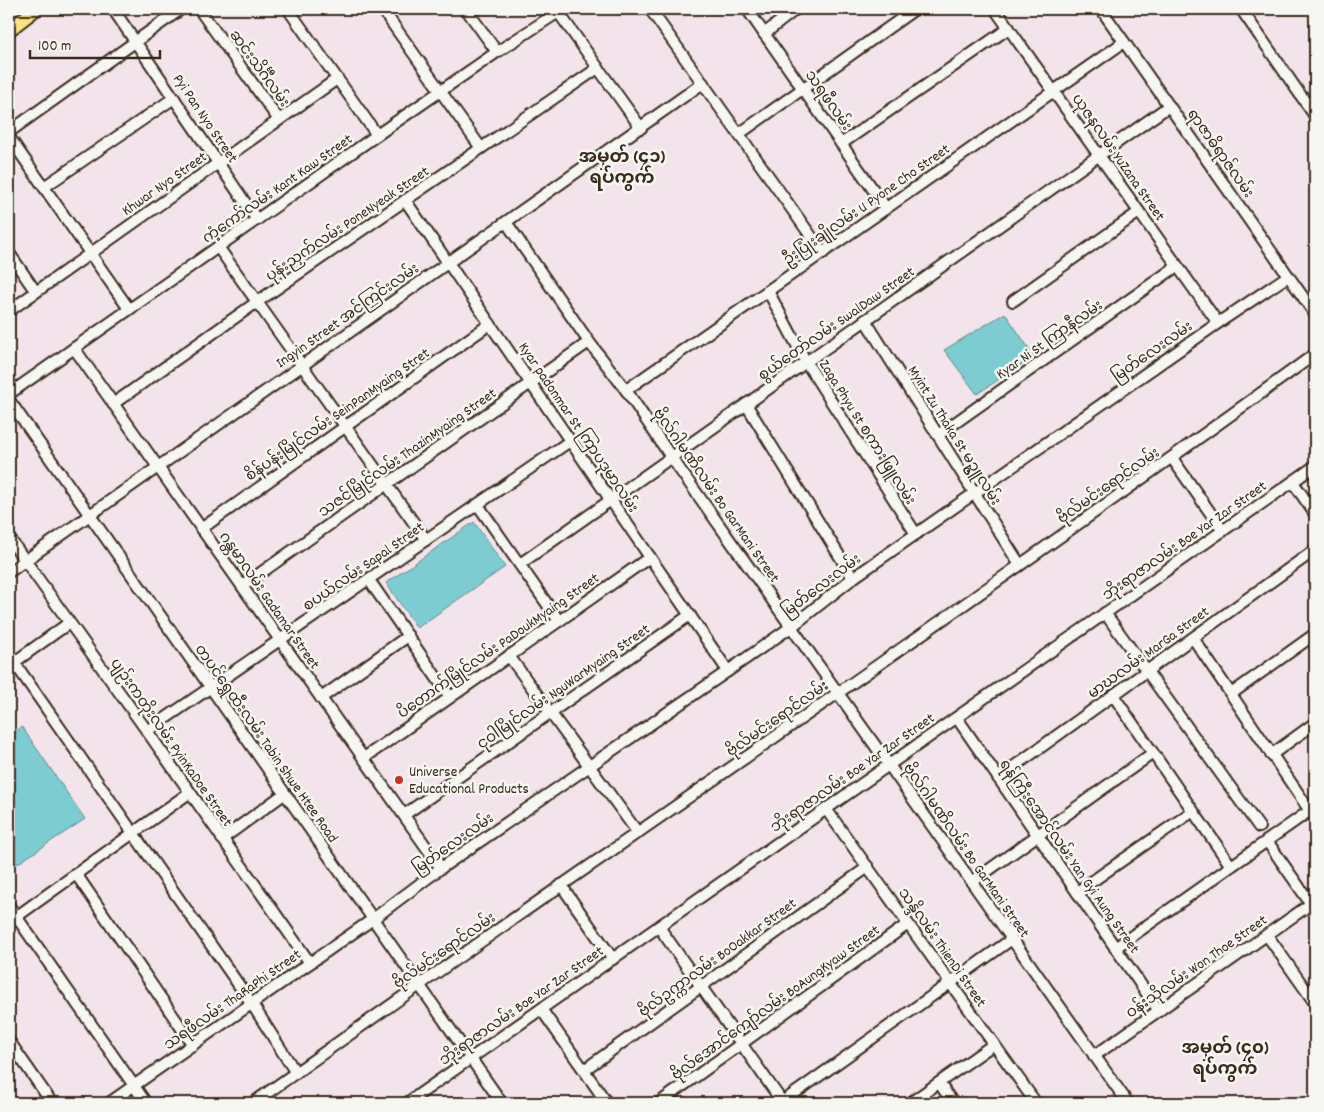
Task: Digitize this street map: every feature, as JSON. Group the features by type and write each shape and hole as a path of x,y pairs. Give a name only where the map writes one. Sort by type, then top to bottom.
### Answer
{"main road":[{"path":"9,30 36,9"}],"street":[{"name":"Pyi Pan Nyo Street","path":"114,9 257,220"},
{"path":"9,132 180,9"},
{"name":"ဆင်းသိင်္ဂီလမ်း","path":"199,9 279,120"},
{"path":"382,9 481,148"},
{"path":"466,9 497,52"},
{"path":"650,9 823,253"},
{"name":"သရဖီလမ်း","path":"747,9 886,208"},
{"path":"764,34 796,9"},
{"path":"739,134 915,9"},
{"name":"ယုဇနလမ်း YuZana Street","path":"995,9 1218,323"},
{"name":"ရာဇာဓိရာဇ်လမ်း","path":"1101,9 1315,314"},
{"path":"292,10 377,135"},
{"path":"559,10 641,128"},
{"name":"ကံ့ကော်လမ်း Kant Kaw Street","path":"9,394 377,135 559,10"},
{"path":"1244,10 1315,116"},
{"path":"841,144 1009,28"},
{"name":"ဦးပြုံးချိုလမ်း U Pyone Cho Street","path":"626,390 1124,42"},
{"name":"ပုန်းညှက်လမ်း PoneNyeak Street","path":"113,404 257,302 598,68"},
{"name":"Khwar Nyo Street","path":"9,311 338,79"},
{"name":"Ingyin Street အင်ကြင်းလမ်း","path":"9,572 703,83"},
{"path":"1305,102 1315,95"},
{"path":"44,187 174,98"},
{"name":"စွယ်တော်လမ်း SwalDaw Street","path":"520,564 1170,106"},
{"path":"9,137 129,309"},
{"name":"Kyar padonmar St ကြာပဒုမာလမ်း","path":"405,200 728,671"},
{"path":"1013,301 1139,212"},
{"name":"ဗိုလ်ဂါမဏိလမ်း Bo GarMani Street","path":"506,222 1128,1103"},
{"path":"218,248 426,540"},
{"path":"9,253 36,292"},
{"name":"Kyar Ni St ကြာနီလမ်း","path":"938,435 1177,266"},
{"name":"မြတ်လေးလမ်း","path":"373,919 441,868 791,627 853,578 1288,276"},
{"name":"Zaga Phyu St စကားဖြူလမ်း","path":"768,291 806,362 916,534"},
{"name":"Myint Zu Thaka St မဥ္ဇူလမ်း","path":"865,320 1020,566"},
{"name":"စိန်ပန်းမြိုင်လမ်း SeinPanMyaing Stret","path":"201,529 490,324"},
{"name":"သဇင်မြိုင်လမ်း ThazinMyaing Street","path":"242,586 589,342"},
{"name":"ဂန္တမာလမ်း Gadamar Street","path":"74,348 441,868"},
{"name":"ဗိုလ်မင်းရောင်လမ်း","path":"253,1103 1020,566 1315,354"},
{"name":"တပင်ရွှေထီးလမ်း Tabin Shwe Htee Road","path":"9,400 502,1103"},
{"path":"746,404 853,578"},
{"name":"စပယ်လမ်း Sapal Street","path":"147,732 570,441"},
{"path":"1172,458 1223,531"},
{"name":"ဘိုးရာဇာလမ်း Boe Yar Zar Street","path":"409,1103 1315,466"},
{"path":"1293,482 1315,514"},
{"path":"478,504 559,621"},
{"name":"ပျဉ်းကတိုးလမ်း PyinKaDoe Street","path":"9,538 310,963"},
{"name":"မာဃလမ်း MarGa Street","path":"998,778 1315,550"},
{"name":"ပိတောက်မြိုင်လမ်း PaDoukMyaing Street","path":"364,758 650,557"},
{"path":"369,580 450,697"},
{"path":"1105,613 1259,827"},
{"name":"ငုဝါမြိုင်လမ်း NguWarMyaing Street","path":"404,815 690,615"},
{"path":"69,623 11,664 133,833 252,1004 296,1073"},
{"path":"1231,694 1315,634"},
{"path":"321,698 408,636"},
{"path":"1116,948 1313,809 1271,755 1192,638"},
{"path":"508,656 638,833"},
{"path":"1113,695 1231,866"},
{"name":"ရန်ကြီးအောင်လမ်း Yan Gyi Aung Street","path":"957,718 1159,1011"},
{"path":"1271,755 1315,723"},
{"path":"972,882 1153,753"},
{"path":"12,919 189,792"},
{"path":"222,839 284,794"},
{"name":"သန္ဒိလမ်း ThienDi Street","path":"826,809 1036,1103"},
{"path":"1077,892 1193,811"},
{"path":"1267,840 1313,903"},
{"name":"ဗိုလ်ဥက္ကာလမ်း BoOakkar Street","path":"584,1070 868,867"},
{"path":"76,874 193,1045"},
{"path":"561,886 613,959"},
{"name":"ဝန်းသိုလမ်း Won Thoe Street","path":"1094,1056 1313,903"},
{"path":"9,906 12,919 146,1103"},
{"name":"သရဖီလမ်း ThaRaPhi Street","path":"110,1103 373,919"},
{"name":"ဗိုလ်အောင်ကျော်လမ်း BoAungKyaw Street","path":"658,1103 908,924"},
{"path":"659,927 782,1103 1012,939"},
{"path":"1268,934 1315,1001"},
{"path":"541,1010 607,1103"},
{"path":"9,1041 52,1103"},
{"path":"910,1103 994,1044"},
{"path":"939,1083 953,1103"}],"water":[{"path":"1005,313 1034,356 977,394 944,350"},
{"path":"474,522 505,567 417,628 386,583"},
{"path":"22,727 85,819 17,864 9,852 9,736"}],"place":[{"name":"Universe Educational Products","path":"399,780"}],"district":[{"name":"အမှတ် (၄၁) ရပ်ကွက်","path":"622,166"},
{"name":"အမှတ် (၄၀) ရပ်ကွက်","path":"1225,1057"}]}
